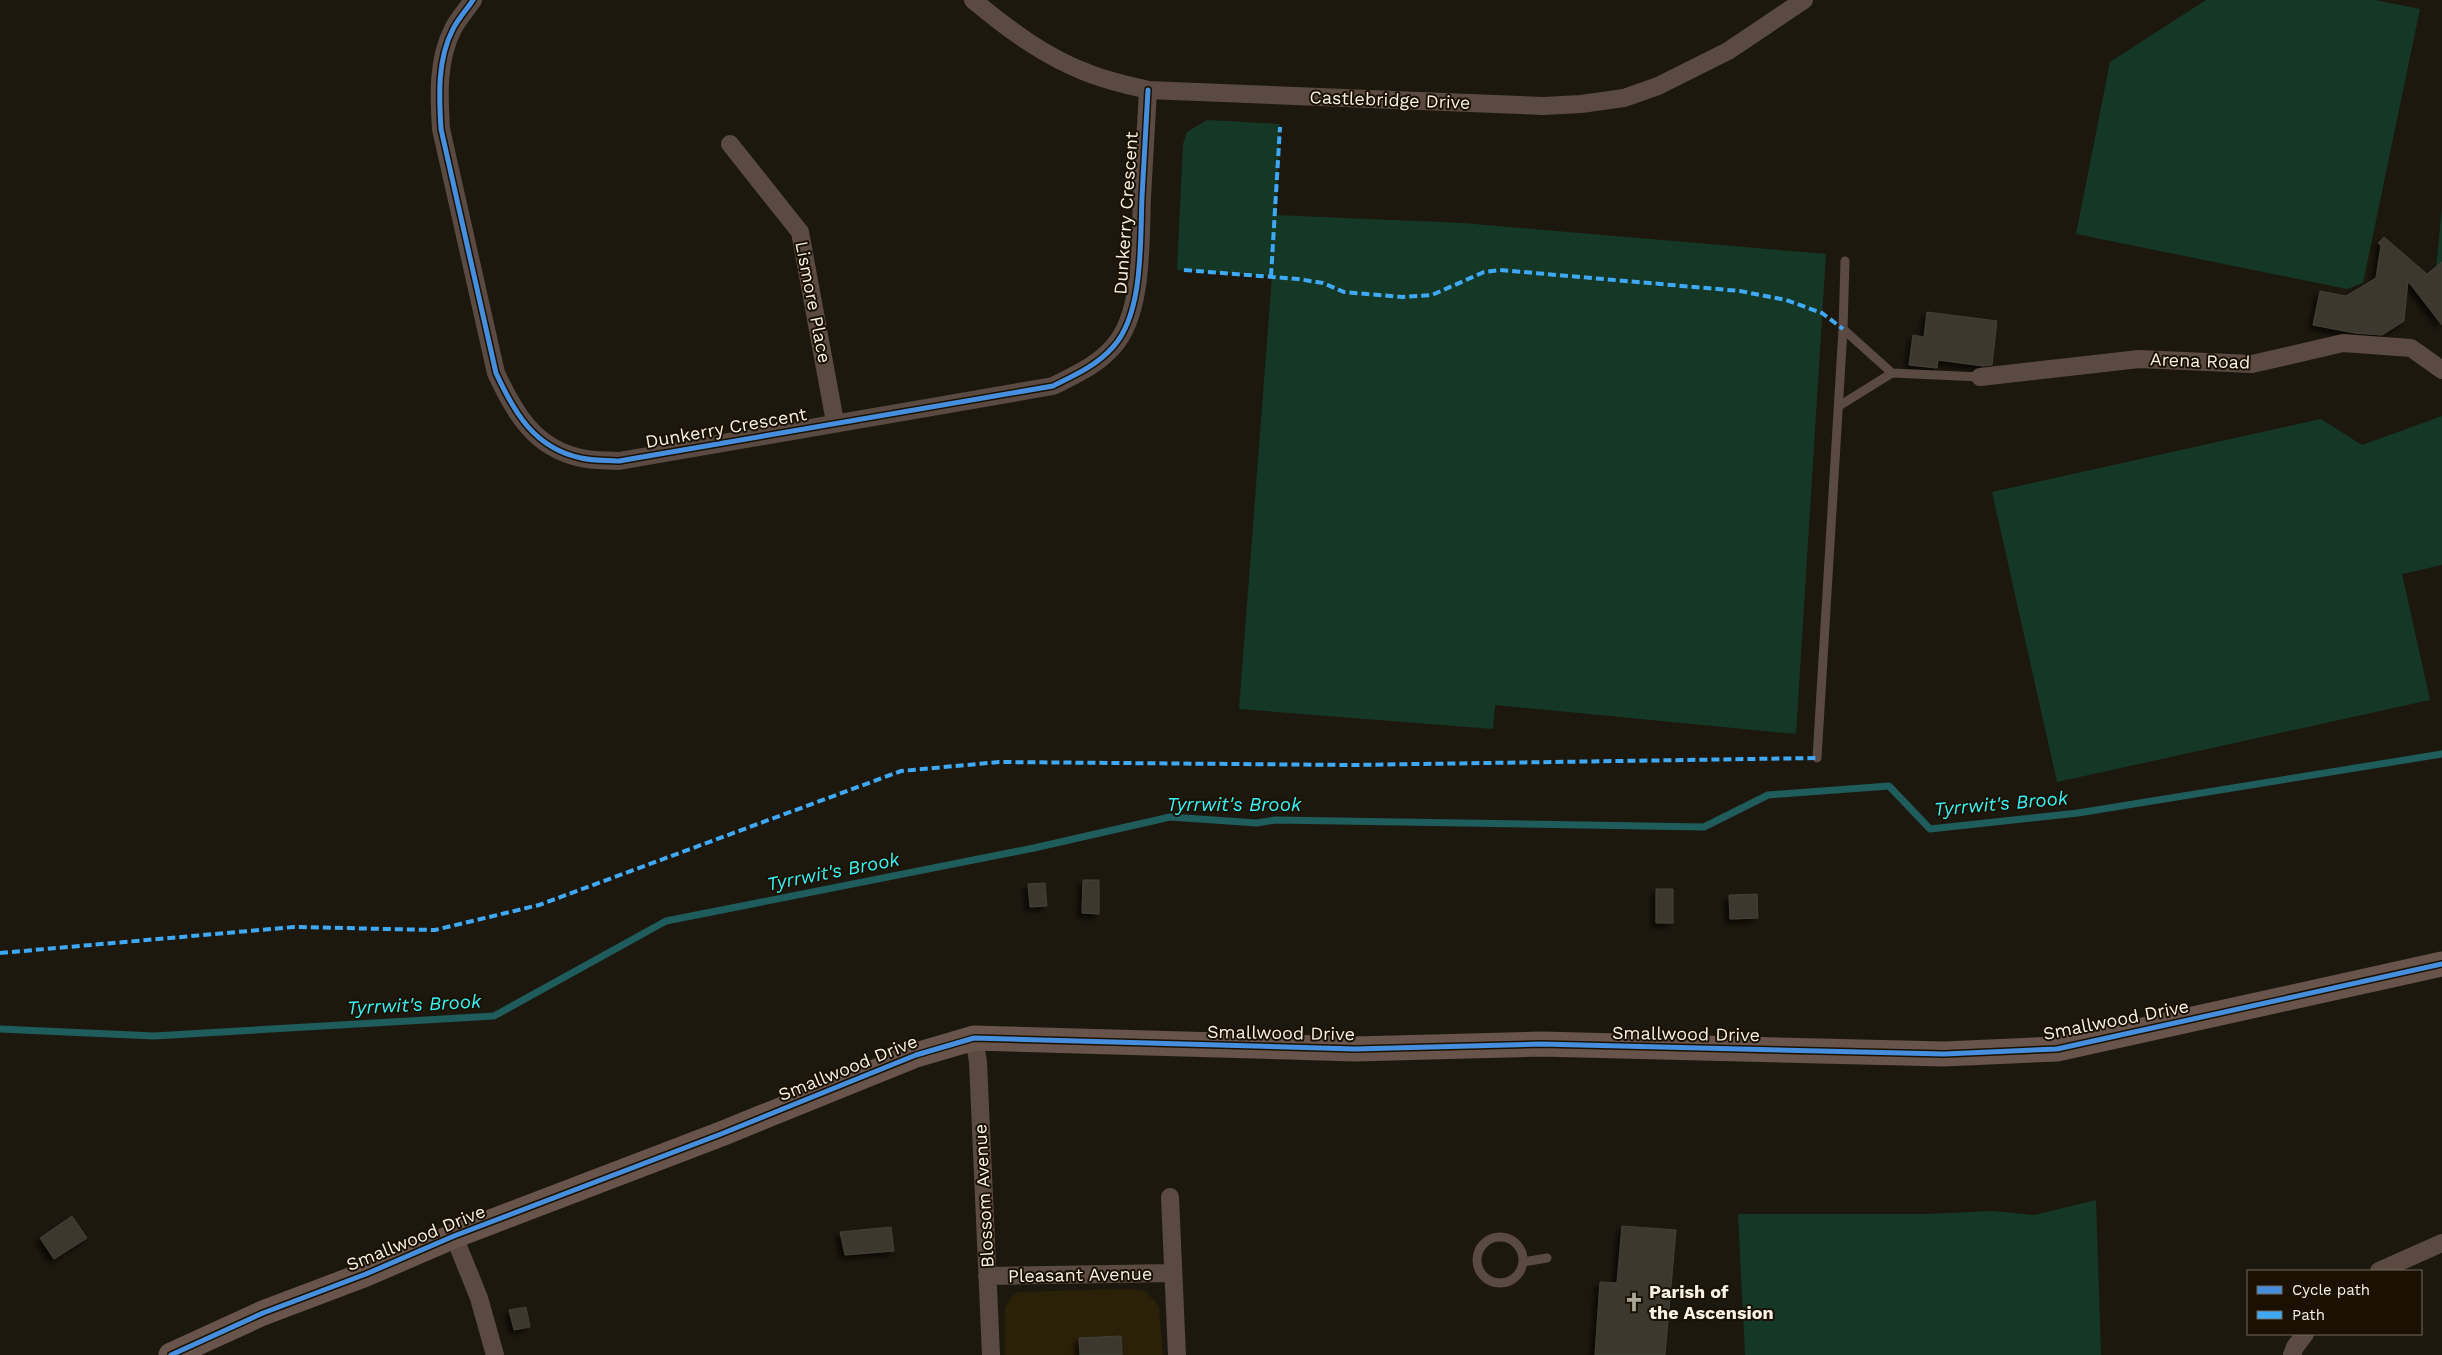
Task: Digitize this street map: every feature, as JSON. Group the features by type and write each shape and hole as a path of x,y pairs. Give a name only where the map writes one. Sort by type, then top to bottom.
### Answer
{"street":[{"name":"Dunkerry Crescent","path":"473,0 453,28 444,49 439,100 441,129 496,372 513,409 543,444 580,458 619,461 835,422 1053,386 1090,368 1114,346 1124,329 1132,309 1139,270 1148,90"},
{"name":"Castlebridge Drive","path":"974,0 1022,37 1051,56 1088,74 1148,90 1544,106 1581,104 1624,98 1658,86 1728,51 1804,0"},
{"name":"Lismore Place","path":"730,144 800,232 835,422"},
{"name":"Arena Road","path":"1980,377 2139,359 2252,364 2342,343 2411,348 2442,370"},
{"name":"Smallwood Drive","path":"171,1355 263,1313 366,1274 454,1236 721,1134 916,1055 974,1038 1356,1049 1541,1044 1944,1054 2057,1049 2442,964"},
{"name":"Blossom Avenue","path":"974,1038 978,1062 991,1355"},
{"name":"Pleasant Avenue","path":"1170,1197 1177,1355"},
{"path":"454,1236 479,1298 495,1355"},
{"path":"2382,1270 2442,1243"},
{"name":"Pleasant Avenue","path":"987,1276 1173,1274"},
{"path":"2292,1355 2295,1346 2304,1335"}],"lane":[{"path":"1817,758 1839,406 1845,261"},
{"path":"1843,329 1892,373"},
{"path":"1839,406 1892,373 1980,377"},
{"path":"1501,1237 1508,1238 1520,1248 1523,1262 1517,1275 1512,1280 1498,1283 1484,1276 1477,1262 1481,1247 1486,1241 1501,1237"},
{"path":"1523,1262 1547,1258"}],"shaded area":[{"path":"1130,1289 1144,1291 1155,1301 1159,1308 1163,1355 1005,1355 1005,1308 1012,1296 1019,1292"}],"green space":[{"path":"2206,0 2375,0 2420,9 2363,283 2347,289 2076,234 2110,62"},
{"path":"1207,120 1280,124 1276,215 1463,223 1826,254 1796,734 1495,705 1493,729 1239,709 1272,276 1177,270 1183,144 1187,132"},
{"path":"2442,206 2442,291 2434,290"},
{"path":"2442,416 2442,565 2402,574 2430,700 2057,782 1992,492 2321,419 2362,445"},
{"path":"2096,1200 2101,1355 1745,1355 1738,1214 1927,1214 1993,1211 2034,1215"}],"building":[{"path":"2384,237 2427,274 2442,262 2442,325 2408,281 2404,321 2382,335 2355,333 2313,325 2320,291 2346,296 2376,278 2381,246 2378,243"},
{"path":"1927,312 1997,321 1992,365 1983,366 1938,360 1937,368 1909,365 1913,335 1924,337"},
{"path":"1083,880 1099,880 1099,914 1082,913"},
{"path":"1045,883 1047,906 1030,907 1028,884"},
{"path":"1656,889 1673,889 1673,923 1656,923"},
{"path":"1757,894 1758,918 1730,919 1729,895"},
{"path":"72,1216 87,1238 54,1259 40,1238"},
{"name":"Parish of the Ascension","path":"1622,1226 1676,1230 1665,1355 1595,1355 1600,1282 1617,1283"},
{"path":"891,1227 894,1251 845,1255 840,1232"},
{"path":"526,1307 530,1327 514,1330 509,1310"},
{"path":"1121,1336 1122,1355 1080,1355 1079,1338"}],"waterway":[{"name":"Tyrrwit's Brook","path":"0,1029 154,1036 494,1016 666,921 1034,848 1170,817 1257,823 1275,820 1704,827 1768,795 1889,786 1930,829 2078,813 2442,754"}],"marked path":[{"path":"1271,276 1280,127"},
{"path":"1184,270 1298,279 1323,283 1344,292 1402,297 1432,295 1484,272 1500,270 1740,291 1786,300 1822,313 1843,329"},
{"path":"0,953 294,927 435,930 539,905 901,771 999,762 1353,765 1817,758"}],"cycle path":[{"path":"473,0 453,29 444,53 440,78 441,129 496,373 518,414 538,437 550,446 565,453 590,460 619,461 1053,386 1092,365 1113,347 1123,333 1135,296 1140,254 1148,90"},
{"path":"171,1355 263,1313 366,1274 454,1236 721,1134 916,1055 974,1038 1355,1049 1541,1044 1944,1054 2057,1049 2442,964"}],"place":[{"name":"Parish of the Ascension","path":"1634,1302"}]}
